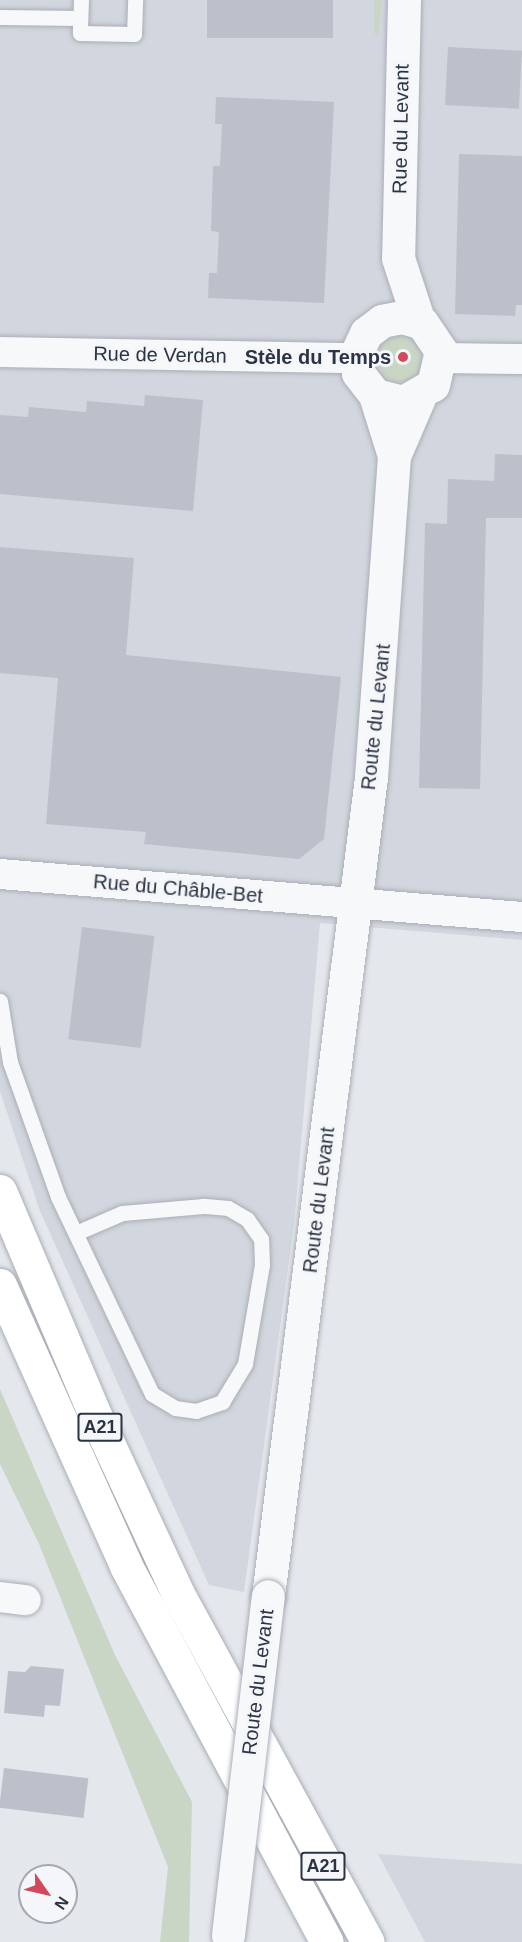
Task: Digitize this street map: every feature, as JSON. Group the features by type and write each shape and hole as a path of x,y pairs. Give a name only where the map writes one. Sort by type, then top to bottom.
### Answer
{"highway":[{"name":"A21","path":"0,1191 95,1415 173,1583 368,1942"},
{"name":"A21","path":"0,1284 126,1566 327,1942"}],"street":[{"name":"Rue du Levant","path":"376,324 398,258 404,0"},
{"name":"Rue du Levant","path":"398,258 419,322"},
{"path":"395,317 419,322 436,338 442,358 437,379 419,398 396,402 375,395 361,380 356,358 362,339 376,324 395,317"},
{"name":"Rue de Verdan","path":"0,352 356,358"},
{"path":"442,358 522,359"},
{"name":"Route du Levant","path":"227,1938 356,905 384,650 394,456 375,395"},
{"name":"Route du Levant","path":"394,456 419,398"},
{"name":"Rue du Châble-Bet","path":"0,874 522,917"}],"lane":[{"path":"81,0 80,33 134,33 135,0"},
{"path":"0,17 80,18"},
{"path":"0,1001 10,1062 58,1197 78,1232 152,1394 175,1408 196,1411 222,1402 245,1364 262,1265 261,1239 247,1218 228,1208 203,1206 122,1213 78,1232"}],"shaded area":[{"path":"0,0 522,0 522,940 320,923 294,1224 244,1592 209,1585 40,1211 0,1091"},
{"path":"378,1854 522,1864 522,1942 425,1942"}],"green space":[{"path":"374,0 382,0 378,36 374,33"},
{"path":"400,336 416,343 423,359 416,375 400,382 384,375 377,359 384,343"},
{"path":"0,1389 115,1655 192,1802 189,1942 160,1942 168,1867 39,1544 0,1464"}],"building":[{"path":"207,0 333,0 333,38 207,38"},
{"path":"448,47 522,51 519,109 445,105"},
{"path":"216,97 334,102 324,303 208,298 209,273 217,273 219,232 211,231 213,166 220,166 222,124 215,124"},
{"path":"459,154 522,156 522,305 516,305 515,316 455,314"},
{"path":"145,395 203,400 193,511 0,494 0,415 28,417 29,407 86,412 87,401 144,406"},
{"path":"495,454 522,455 522,518 486,518 480,789 419,788 425,523 447,524 448,479 494,481"},
{"path":"0,547 134,558 126,655 341,677 324,839 299,859 144,844 146,832 46,824 58,678 0,673"},
{"path":"82,927 154,936 141,1048 68,1039"},
{"path":"31,1666 64,1669 60,1706 45,1705 44,1717 4,1713 8,1671 25,1672"},
{"path":"4,1768 88,1778 83,1818 0,1808"}],"place":[{"name":"Stèle du Temps","path":"403,357"}]}
